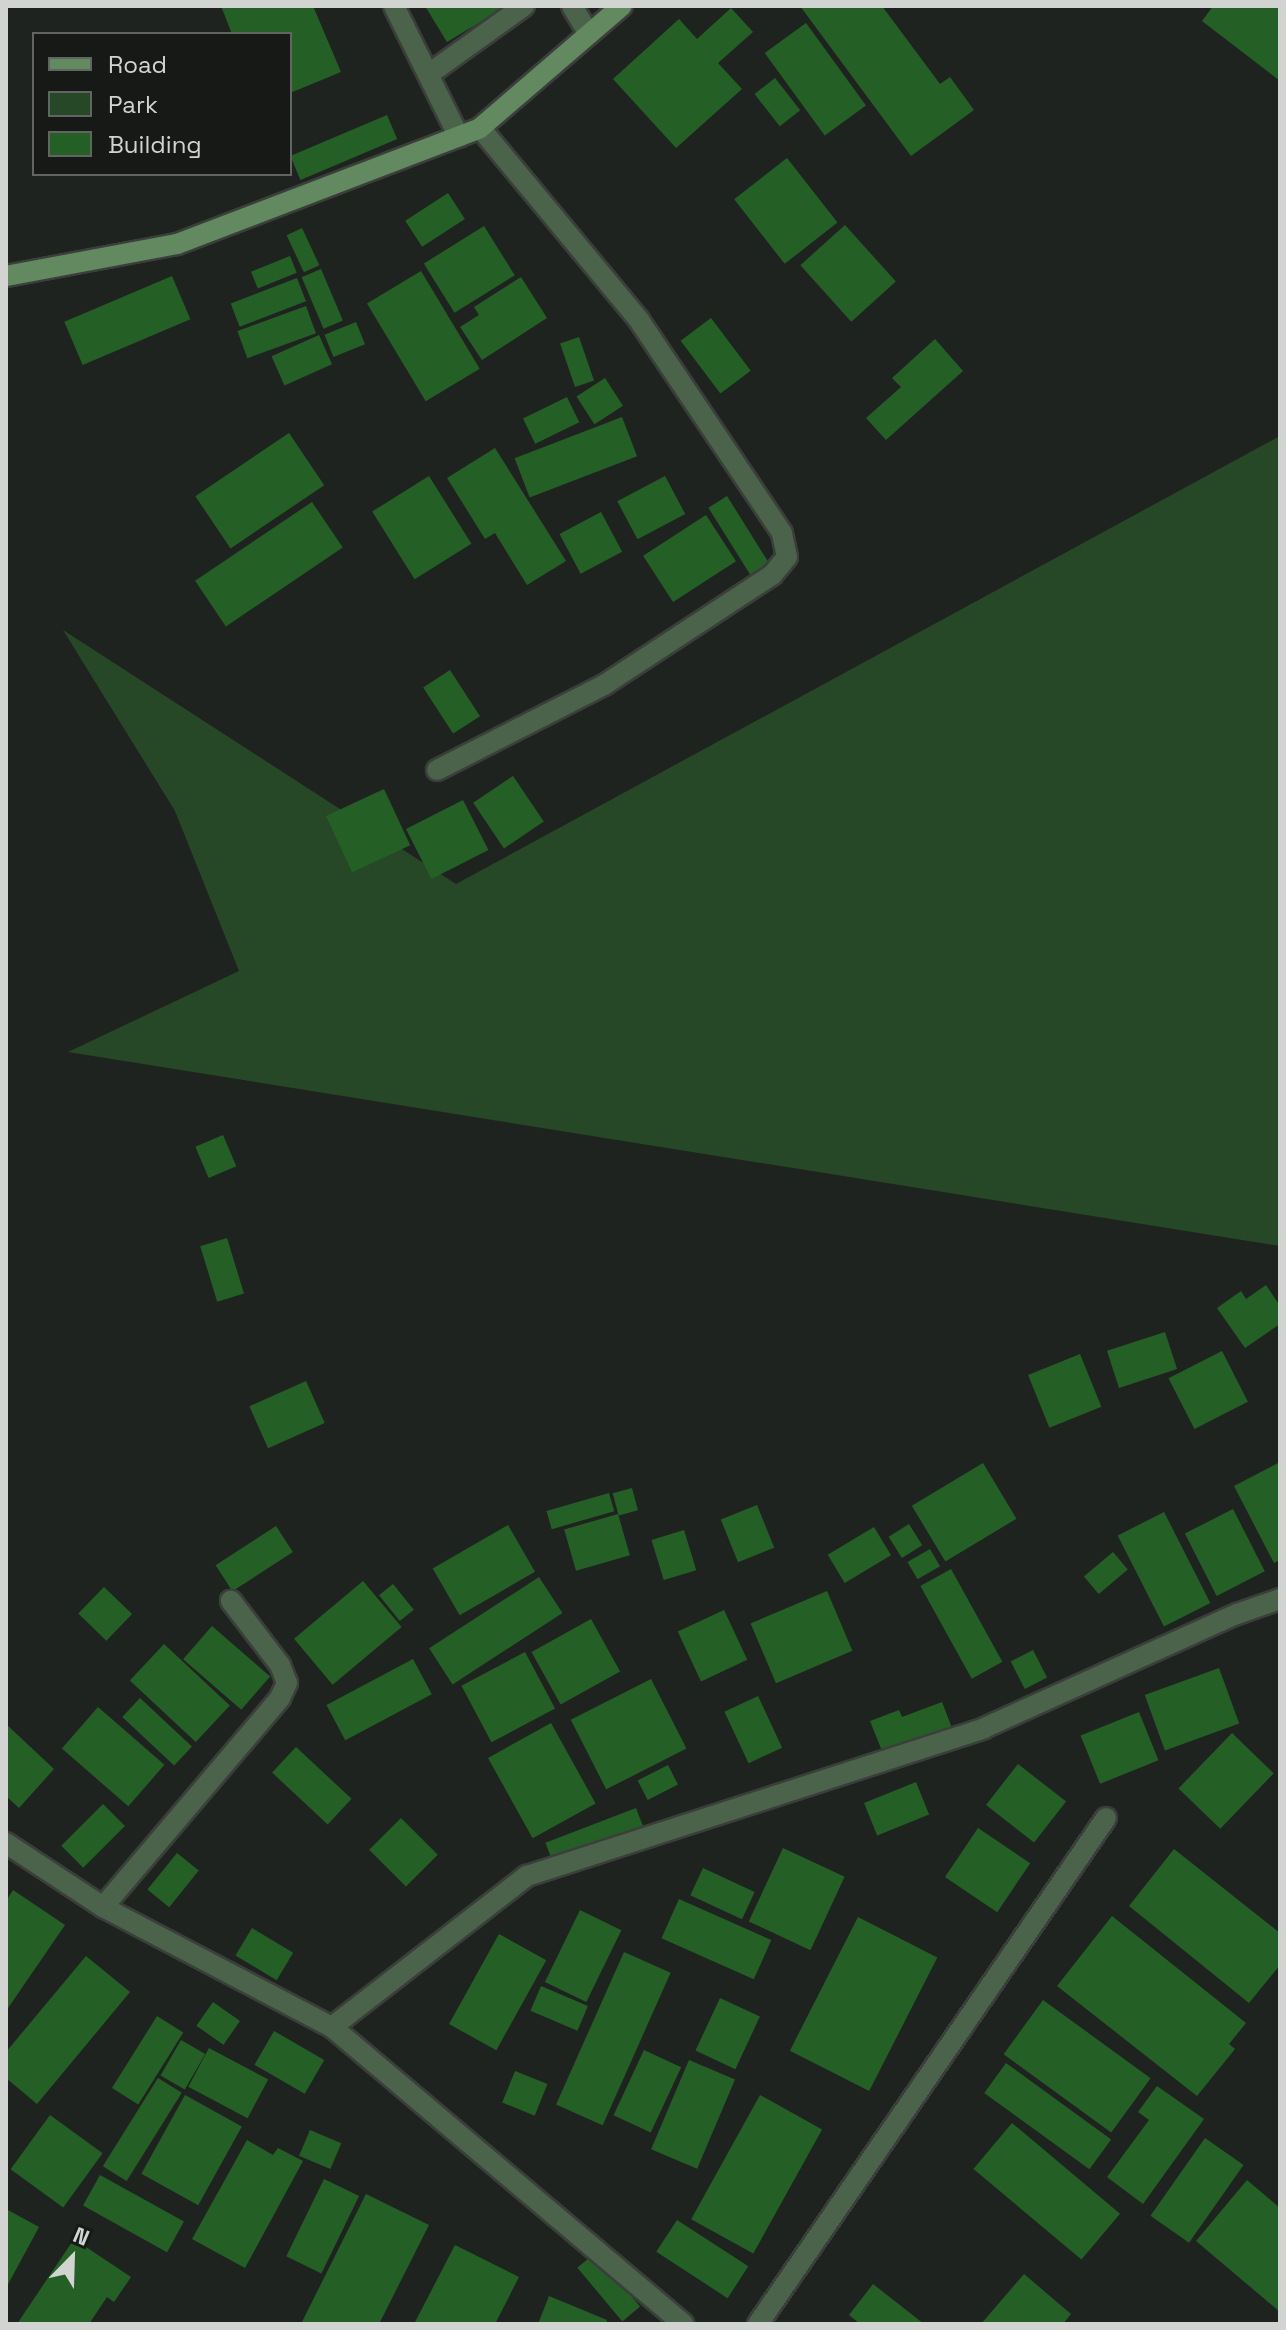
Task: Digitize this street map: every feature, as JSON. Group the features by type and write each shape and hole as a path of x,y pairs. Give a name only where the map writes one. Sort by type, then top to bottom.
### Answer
{"main road":[{"path":"6,276 177,244 480,128 622,6"}],"street":[{"path":"394,6 459,137"},
{"path":"429,74 524,6"},
{"path":"572,6 589,34"},
{"path":"437,770 604,685 772,575 787,557 782,533 639,320 480,128"},
{"path":"332,2027 527,1876 984,1728 1280,1599"},
{"path":"103,1907 280,1698 287,1683 280,1665 231,1601"},
{"path":"758,2324 1106,1818"},
{"path":"6,1843 103,1907 332,2027 683,2324"}],"green space":[{"path":"1280,436 1280,1246 68,1052 239,971 175,811 63,630 456,884"}],"building":[{"path":"221,6 313,6 341,72 292,92 292,32 231,32"},
{"path":"425,6 507,6 447,42"},
{"path":"800,6 882,6 940,84 950,77 974,110 911,156"},
{"path":"1213,6 1280,6 1280,81 1202,21"},
{"path":"731,8 753,32 718,63 742,89 676,148 613,79 679,19 697,39"},
{"path":"806,23 866,106 825,135 765,53"},
{"path":"775,78 800,110 780,126 755,94"},
{"path":"387,115 397,139 301,180 292,155"},
{"path":"787,158 837,223 785,264 734,199"},
{"path":"448,193 465,219 422,247 405,221"},
{"path":"845,225 896,281 851,322 800,265"},
{"path":"484,226 515,275 455,313 424,264"},
{"path":"302,228 319,265 304,272 287,235"},
{"path":"290,256 297,273 258,288 251,272"},
{"path":"321,269 343,321 324,329 302,277"},
{"path":"421,271 480,369 426,401 367,303"},
{"path":"172,276 190,319 83,365 64,322"},
{"path":"521,277 547,318 482,360 460,327 479,315 474,307"},
{"path":"297,278 306,301 240,327 231,303"},
{"path":"306,306 316,333 247,358 237,331"},
{"path":"711,318 751,371 720,394 681,341"},
{"path":"356,322 365,344 333,357 324,335"},
{"path":"319,335 332,364 285,385 271,356"},
{"path":"579,337 594,380 575,387 560,344"},
{"path":"935,339 963,371 886,440 866,418 901,387 892,378"},
{"path":"605,378 623,406 594,424 576,397"},
{"path":"567,397 579,422 535,444 523,418"},
{"path":"622,417 637,456 530,497 515,458"},
{"path":"289,433 324,485 231,548 195,496"},
{"path":"495,448 566,561 527,585 495,533 485,539 447,478"},
{"path":"429,476 471,544 415,579 372,512"},
{"path":"665,476 685,514 638,539 617,501"},
{"path":"727,496 769,564 751,576 708,508"},
{"path":"312,502 343,548 226,626 195,581"},
{"path":"601,512 622,552 581,574 560,534"},
{"path":"706,515 736,561 673,602 643,556"},
{"path":"450,670 480,716 453,734 423,687"},
{"path":"513,776 544,822 504,848 473,803"},
{"path":"384,789 410,845 352,872 326,816"},
{"path":"463,800 488,850 431,879 406,829"},
{"path":"223,1135 236,1166 209,1178 195,1147"},
{"path":"227,1238 244,1293 217,1302 200,1246"},
{"path":"1266,1285 1280,1306 1280,1324 1245,1348 1217,1308 1241,1291 1246,1299"},
{"path":"1165,1332 1177,1369 1119,1388 1107,1351"},
{"path":"1222,1351 1248,1402 1194,1429 1169,1378"},
{"path":"1080,1354 1101,1407 1049,1428 1028,1375"},
{"path":"306,1381 325,1423 268,1448 249,1406"},
{"path":"1280,1462 1280,1560 1274,1563 1234,1486"},
{"path":"983,1463 1016,1519 945,1561 912,1506"},
{"path":"632,1488 638,1510 619,1515 613,1493"},
{"path":"609,1493 614,1511 552,1529 547,1511"},
{"path":"757,1505 774,1548 738,1562 721,1520"},
{"path":"1233,1509 1265,1571 1217,1596 1185,1534"},
{"path":"1164,1512 1210,1603 1164,1626 1118,1536"},
{"path":"618,1514 630,1555 576,1571 564,1529"},
{"path":"909,1524 922,1545 902,1558 889,1537"},
{"path":"508,1525 535,1572 460,1615 433,1568"},
{"path":"276,1526 293,1552 232,1591 216,1565"},
{"path":"874,1527 891,1555 845,1583 828,1555"},
{"path":"684,1530 696,1570 664,1580 651,1540"},
{"path":"930,1549 940,1566 917,1579 907,1562"},
{"path":"1113,1552 1128,1570 1099,1594 1084,1576"},
{"path":"951,1569 1002,1662 972,1679 920,1586"},
{"path":"539,1577 562,1613 453,1684 429,1648"},
{"path":"363,1581 402,1627 333,1685 294,1639"},
{"path":"393,1584 414,1610 400,1621 379,1595"},
{"path":"104,1587 132,1614 106,1641 78,1614"},
{"path":"827,1591 852,1651 776,1683 751,1623"},
{"path":"724,1610 747,1660 701,1681 678,1632"},
{"path":"591,1619 620,1671 561,1704 532,1652"},
{"path":"212,1626 270,1677 241,1710 183,1659"},
{"path":"164,1644 230,1705 196,1742 130,1681"},
{"path":"1033,1650 1047,1678 1025,1689 1011,1661"},
{"path":"525,1652 555,1709 491,1742 461,1686"},
{"path":"413,1659 432,1694 345,1740 326,1705"},
{"path":"1219,1668 1239,1723 1165,1750 1145,1695"},
{"path":"651,1679 686,1748 606,1789 571,1720"},
{"path":"758,1696 782,1748 749,1763 724,1712"},
{"path":"140,1698 192,1746 174,1765 122,1717"},
{"path":"942,1702 952,1728 884,1756 870,1721 899,1710 902,1717"},
{"path":"98,1707 164,1765 128,1806 62,1749"},
{"path":"1139,1712 1158,1760 1100,1784 1081,1736"},
{"path":"551,1723 596,1803 533,1838 488,1758"},
{"path":"6,1724 54,1769 19,1808 6,1796"},
{"path":"1232,1733 1274,1773 1220,1829 1179,1788"},
{"path":"296,1747 352,1799 328,1824 272,1773"},
{"path":"1018,1764 1066,1802 1034,1843 986,1805"},
{"path":"668,1765 678,1785 648,1800 638,1780"},
{"path":"916,1782 929,1814 877,1835 864,1803"},
{"path":"103,1804 125,1826 83,1868 61,1846"},
{"path":"636,1808 644,1829 553,1863 545,1843"},
{"path":"401,1818 438,1855 406,1887 369,1850"},
{"path":"978,1828 1030,1863 997,1912 945,1877"},
{"path":"783,1848 845,1877 810,1950 749,1921"},
{"path":"1174,1849 1280,1933 1280,1965 1249,2003 1129,1906"},
{"path":"177,1853 199,1871 169,1907 147,1890"},
{"path":"703,1868 755,1892 742,1919 690,1895"},
{"path":"13,1890 65,1925 6,2011 6,1901"},
{"path":"679,1899 771,1940 754,1979 662,1938"},
{"path":"580,1910 621,1930 586,2002 545,1982"},
{"path":"1112,1916 1246,2023 1229,2044 1235,2049 1197,2096 1057,1986"},
{"path":"858,1917 937,1957 869,2091 790,2051"},
{"path":"252,1928 293,1953 277,1980 236,1955"},
{"path":"499,1934 546,1960 496,2050 449,2024"},
{"path":"624,1952 671,1973 603,2125 556,2105"},
{"path":"86,1956 130,1992 37,2104 6,2078 6,2052"},
{"path":"541,1986 588,2006 577,2031 530,2011"},
{"path":"720,1998 760,2017 735,2069 695,2051"},
{"path":"1043,2000 1151,2078 1111,2132 1004,2054"},
{"path":"213,2002 240,2021 223,2045 196,2026"},
{"path":"157,2016 183,2032 138,2105 112,2088"},
{"path":"274,2031 324,2060 305,2094 255,2065"},
{"path":"181,2040 205,2054 185,2090 161,2076"},
{"path":"209,2048 268,2079 248,2118 188,2087"},
{"path":"644,2050 681,2067 651,2133 614,2115"},
{"path":"689,2060 735,2080 697,2169 651,2149"},
{"path":"1006,2063 1111,2139 1089,2169 984,2093"},
{"path":"515,2071 547,2084 535,2116 502,2103"},
{"path":"158,2078 182,2093 127,2181 103,2166"},
{"path":"1157,2086 1204,2119 1143,2204 1107,2177 1149,2120 1138,2112"},
{"path":"185,2095 242,2127 198,2205 141,2174"},
{"path":"760,2095 822,2129 753,2254 691,2219"},
{"path":"50,2115 103,2153 63,2207 11,2169"},
{"path":"1012,2123 1120,2214 1081,2260 973,2169"},
{"path":"310,2130 341,2143 330,2169 299,2156"},
{"path":"1205,2138 1244,2165 1189,2243 1151,2216"},
{"path":"247,2140 273,2155 278,2148 303,2161 245,2268 192,2239"},
{"path":"100,2175 184,2222 167,2252 83,2206"},
{"path":"324,2179 359,2196 321,2273 286,2256"},
{"path":"1247,2180 1280,2208 1280,2312 1196,2241"},
{"path":"366,2194 429,2225 379,2324 301,2324"},
{"path":"6,2209 39,2227 6,2288"},
{"path":"677,2220 748,2266 728,2298 656,2252"},
{"path":"74,2239 131,2277 114,2302 107,2297 89,2324 17,2324"},
{"path":"455,2245 519,2277 495,2324 414,2324"},
{"path":"595,2253 640,2307 622,2321 577,2268"},
{"path":"1024,2274 1071,2314 1063,2324 981,2324"},
{"path":"873,2284 924,2324 860,2324 849,2315"},
{"path":"549,2296 607,2320 606,2324 538,2324"}]}
